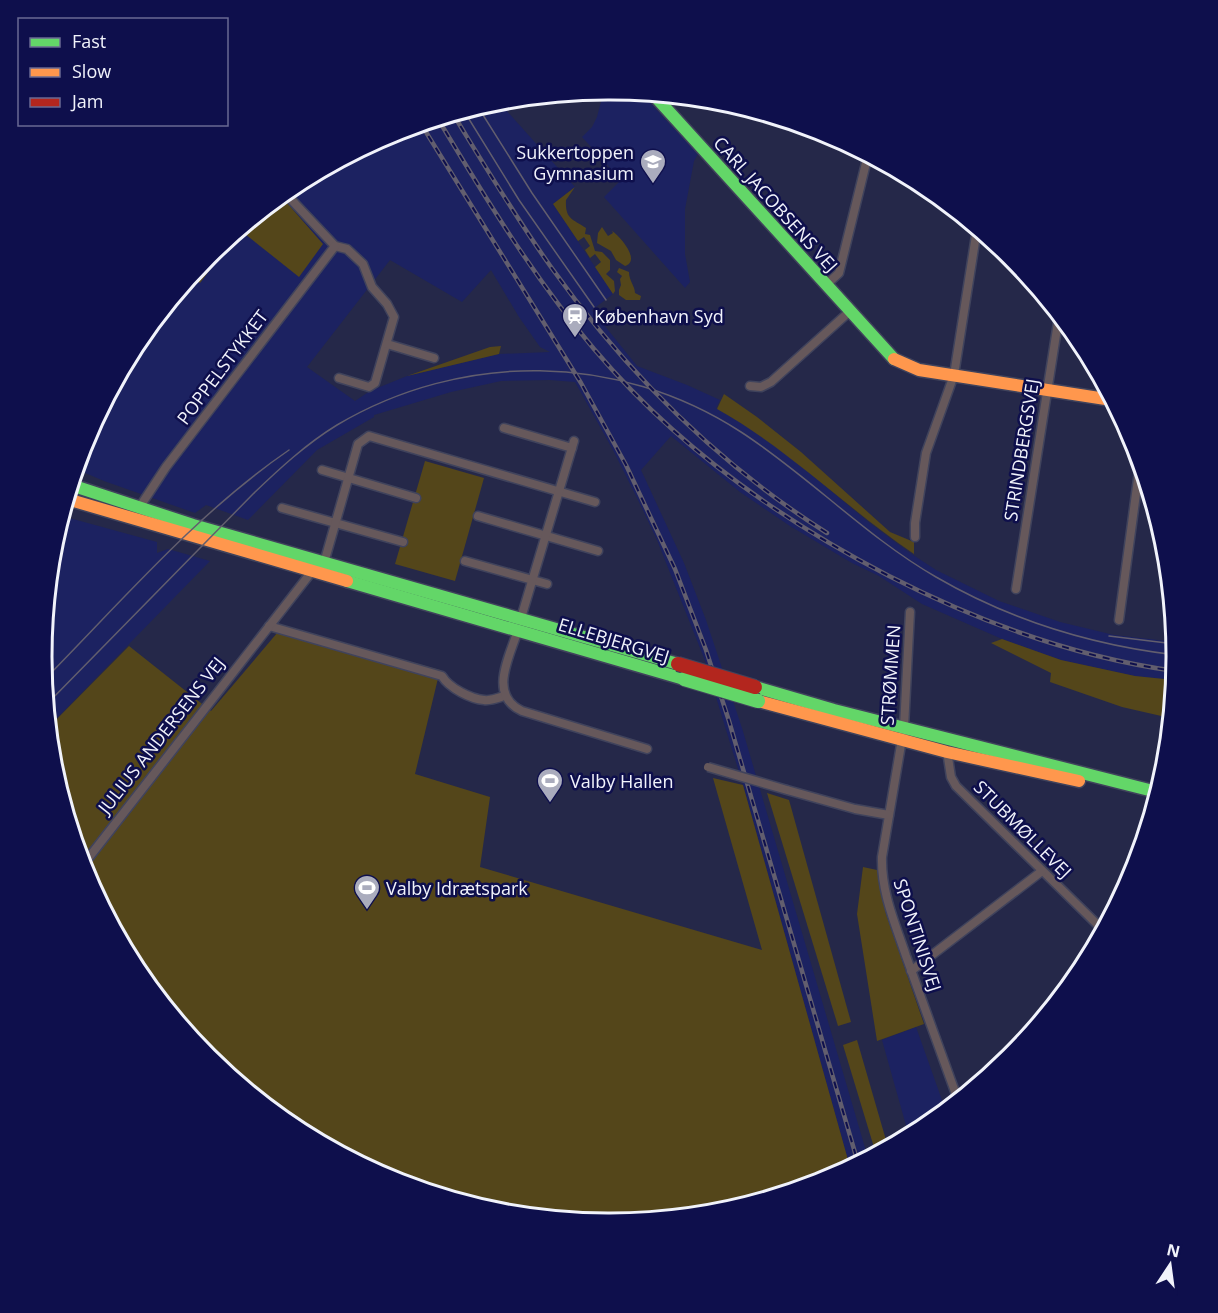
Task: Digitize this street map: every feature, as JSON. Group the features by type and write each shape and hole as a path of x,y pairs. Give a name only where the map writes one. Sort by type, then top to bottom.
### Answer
{"main road":[{"name":"CARL JACOBSENS VEJ","path":"661,103 893,359 906,366 1102,398"},
{"name":"ELLEBJERGVEJ","path":"78,489 318,567"},
{"name":"ELLEBJERGVEJ","path":"75,501 519,624 678,664 757,694"},
{"name":"ELLEBJERGVEJ","path":"519,624 684,679 757,694 949,746 1149,790"},
{"name":"ELLEBJERGVEJ","path":"949,746 1009,768 1076,780 1148,798"}],"street":[{"path":"826,285 839,273 866,163"},
{"path":"292,200 335,246 347,249 363,264 372,287 391,310 394,323 375,383 369,387 339,378"},
{"path":"915,537 915,523 926,453 954,375 976,238"},
{"name":"POPPELSTYKKET","path":"139,508 166,467 335,246"},
{"path":"750,386 761,387 771,382 849,312"},
{"name":"STRINDBERGSVEJ","path":"1016,589 1057,327"},
{"path":"387,344 434,358"},
{"path":"504,428 573,444 503,678 504,696 508,703 522,711 647,749"},
{"path":"318,567 335,523 358,444 369,436 595,502"},
{"path":"322,471 416,498"},
{"path":"1119,620 1137,483"},
{"path":"282,508 403,542"},
{"path":"478,516 597,551"},
{"path":"465,561 548,584"},
{"name":"JULIUS ANDERSENS VEJ","path":"90,856 269,626 318,567"},
{"name":"STRØMMEN","path":"903,734 910,612"},
{"path":"269,626 442,676 446,682 472,698 491,700 504,696"},
{"name":"SPONTINISVEJ","path":"903,734 882,857 882,878 886,897 911,971 955,1092"},
{"name":"STUBMØLLEVEJ","path":"949,746 951,777 956,786 1097,924"},
{"path":"708,767 855,809 889,815"},
{"path":"911,971 1042,871"}],"shaded area":[{"name":"Sukkertoppen Gymnasium","path":"601,100 649,101 698,154 694,161 685,209 685,254 690,282 685,288 604,197 621,180 582,137 592,127"},
{"path":"506,110 575,187 553,204 613,294 592,310 637,366 720,400 716,408 751,428 798,463 867,521 936,570 999,601 1060,622 1114,635 1165,641 1165,679 1135,676 1061,660 1002,639 922,604 879,576 852,563 790,526 740,492 671,436 641,470 684,563 706,620 742,728 866,1150 848,1159 743,785 704,658 657,540 613,450 575,382 501,381 451,392 374,415 317,450 248,520 206,505 195,513 84,472 110,410 127,378 167,318 215,263 242,238 300,194 363,157 430,130","holes":["390,260 462,302 491,270 540,347 550,352 499,354 407,376 370,391 355,401 307,367"]},
{"path":"575,187 566,200 568,215 586,228 585,234 590,235 595,251 602,252 610,260 610,270 606,274 614,281 613,294 595,267 601,262 595,254 590,258 585,250 590,246 584,237 578,241 553,204"},
{"path":"287,203 323,244 299,277 246,235"},
{"path":"602,227 608,236 613,233 612,231 628,249 631,259 625,266 616,260 611,251 597,243 598,233"},
{"path":"215,263 200,283 198,282"},
{"path":"619,268 629,272 635,293 641,296 640,300 626,300 619,295 622,276 617,272"},
{"path":"501,346 499,354 407,376 490,347"},
{"path":"724,394 801,452 890,532 914,542 914,554 769,442 717,409"},
{"path":"425,461 484,478 455,581 395,564"},
{"path":"70,518 157,542 157,553 168,549 210,561 56,719 52,657 54,620 57,584"},
{"name":"Valby Idrætspark","path":"283,626 440,670 415,774 490,797 480,867 762,950 713,778 743,785 848,1159 788,1183 718,1202 645,1212 573,1212 500,1202 465,1194 396,1171 331,1138 270,1098 215,1050 191,1023 167,995 127,935 110,903 82,835 71,801 57,729 56,720 129,646 211,711"},
{"path":"1002,639 1061,660 1135,676 1165,679 1162,716 1122,707 1050,682 1051,673 991,643"},
{"path":"767,793 789,800 851,1022 838,1026"},
{"path":"863,867 877,870 886,914 924,1024 877,1041 857,914"},
{"path":"916,1027 943,1102 906,1126 882,1040"},
{"path":"857,1040 886,1139 873,1146 843,1045"}],"tram line":[{"path":"483,115 532,193 606,300"},
{"path":"468,118 519,200 594,307"},
{"path":"54,697 253,494 314,440 337,425 385,401 436,384 487,374 540,371 592,375 644,387 693,406 741,432 766,449 885,543 910,561 964,592 1022,618 1052,628 1113,645 1166,654"},
{"path":"53,671 161,559 223,501 289,450"},
{"path":"1109,636 1165,643"}],"railway":[{"path":"458,121 551,267 610,343 676,414 712,446 748,477 827,533"},
{"path":"442,126 531,266 594,349 659,417 730,477 807,530 923,593 1028,636 1100,657 1165,669"},
{"path":"426,132 581,383 626,465 675,569 706,650 729,721 856,1156"}],"traffic: fast":[{"path":"661,103 894,359"},
{"path":"79,488 193,525 678,664"},
{"path":"347,581 684,679"},
{"path":"684,679 758,701"},
{"path":"755,687 834,710 1149,790"}],"traffic: slow":[{"path":"894,359 919,370 1102,398"},
{"path":"74,501 347,581"},
{"path":"758,701 947,752 1079,781"}],"traffic: jam":[{"path":"678,664 755,687"}],"place":[{"name":"Sukkertoppen Gymnasium","path":"653,185"},
{"name":"København Syd","path":"575,339"},
{"name":"Valby Hallen","path":"550,804"},
{"name":"Valby Idrætspark","path":"367,911"}]}
